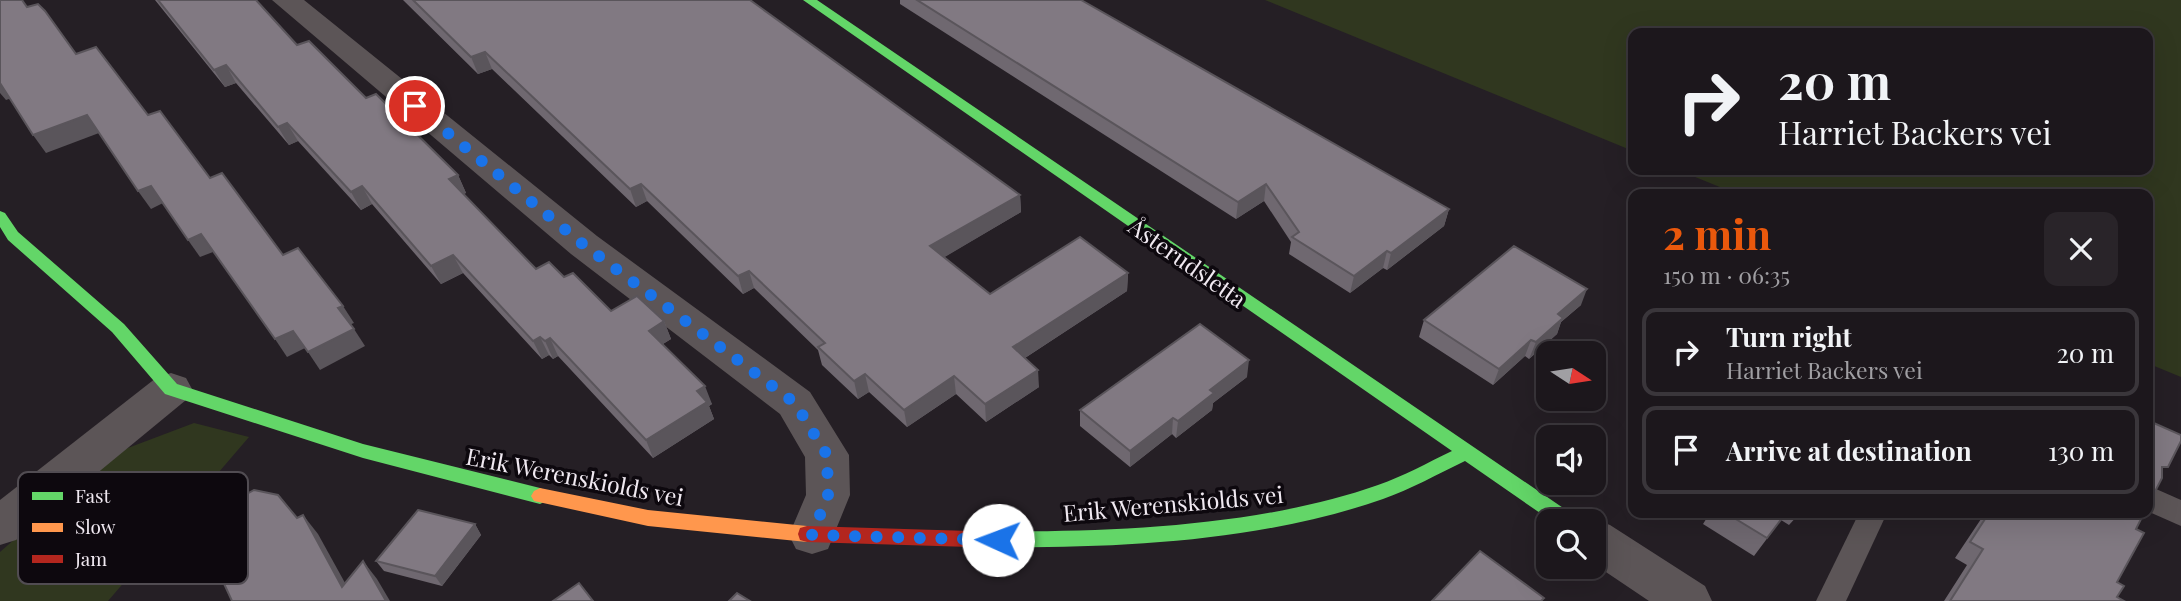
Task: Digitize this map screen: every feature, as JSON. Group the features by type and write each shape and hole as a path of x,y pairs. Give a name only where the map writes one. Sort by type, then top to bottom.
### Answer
{"street":[{"path":"286,0 584,245 795,403 827,455 828,495 812,535"},
{"name":"Åsterudsletta","path":"809,0 1549,509"},
{"path":"0,216 13,236 118,328 171,389 67,472"},
{"name":"Erik Werenskiolds vei","path":"171,389 363,451 503,488 648,519 812,535 998,540 1132,534 1288,517 1380,492 1465,453"},
{"path":"0,526 18,512"},
{"path":"1606,547 1688,601"}],"lane":[{"path":"2153,500 2181,514"},
{"path":"1830,601 1871,518"}],"green space":[{"path":"1265,0 2181,0 2181,377 2153,365 2153,189 1725,189 1690,175 2153,175 2153,28 1628,28 1628,149"},
{"path":"194,423 249,437 219,472 91,472 112,454"},
{"path":"18,536 18,584 123,584 108,601 0,601 0,552"}],"building":[{"path":"0,0 22,0 27,7 38,4 76,54 96,47 148,115 160,111 210,178 222,173 283,255 298,248 343,306 338,308 354,329 308,352 293,331 275,339 201,234 188,240 151,186 138,191 87,115 33,135 0,83"},
{"path":"158,0 256,0 297,45 309,41 366,98 376,94 458,175 449,179 536,269 549,262 564,277 573,273 611,311 637,296 664,321 649,331 705,386 697,391 707,402 646,440 550,338 545,341 540,337 533,341 453,255 431,266 362,186 351,192 287,123 278,127 226,65 214,70"},
{"path":"413,0 750,0 1020,195 930,246 990,294 1080,237 1128,273 1013,347 1038,370 985,404 954,376 904,410 865,374 854,381 818,347 825,343 749,271 738,276 641,184 630,189 485,52 471,57"},
{"path":"917,0 1081,0 1449,209 1391,253 1387,251 1354,276 1292,237 1299,232 1266,184 1238,202"},
{"path":"1514,246 1587,289 1558,314 1563,318 1536,342 1531,340 1499,369 1424,320"},
{"path":"1200,324 1249,360 1210,390 1214,393 1178,421 1173,418 1130,451 1080,410"},
{"path":"2153,423 2181,435 2181,441 2168,467 2162,467 2162,478 2153,495"},
{"path":"254,490 278,495 297,518 303,515 342,587 363,561 386,601 232,601 224,584 248,584 248,493"},
{"path":"418,510 475,524 435,576 376,561"},
{"path":"1734,518 1782,518 1767,538"},
{"path":"1986,518 2142,518 2136,529 2144,533 2117,582 2124,586 2117,597 2124,601 1950,601 1983,549 1970,542"},
{"path":"1480,551 1544,598 1541,601 1432,601"},
{"path":"579,583 593,601 553,601"},
{"path":"737,593 750,601 729,601"}],"traffic: fast":[{"path":"809,0 1549,509"},
{"path":"0,216 13,236 118,328 171,389 363,451 540,496"},
{"path":"970,539 1123,536 1176,532 1281,517 1377,493 1465,453"}],"traffic: slow":[{"path":"540,496 648,518 807,534"}],"traffic: jam":[{"path":"807,534 970,539"}],"route":[{"path":"415,106 584,245 795,403 827,455 828,495 812,535 998,540"}]}
